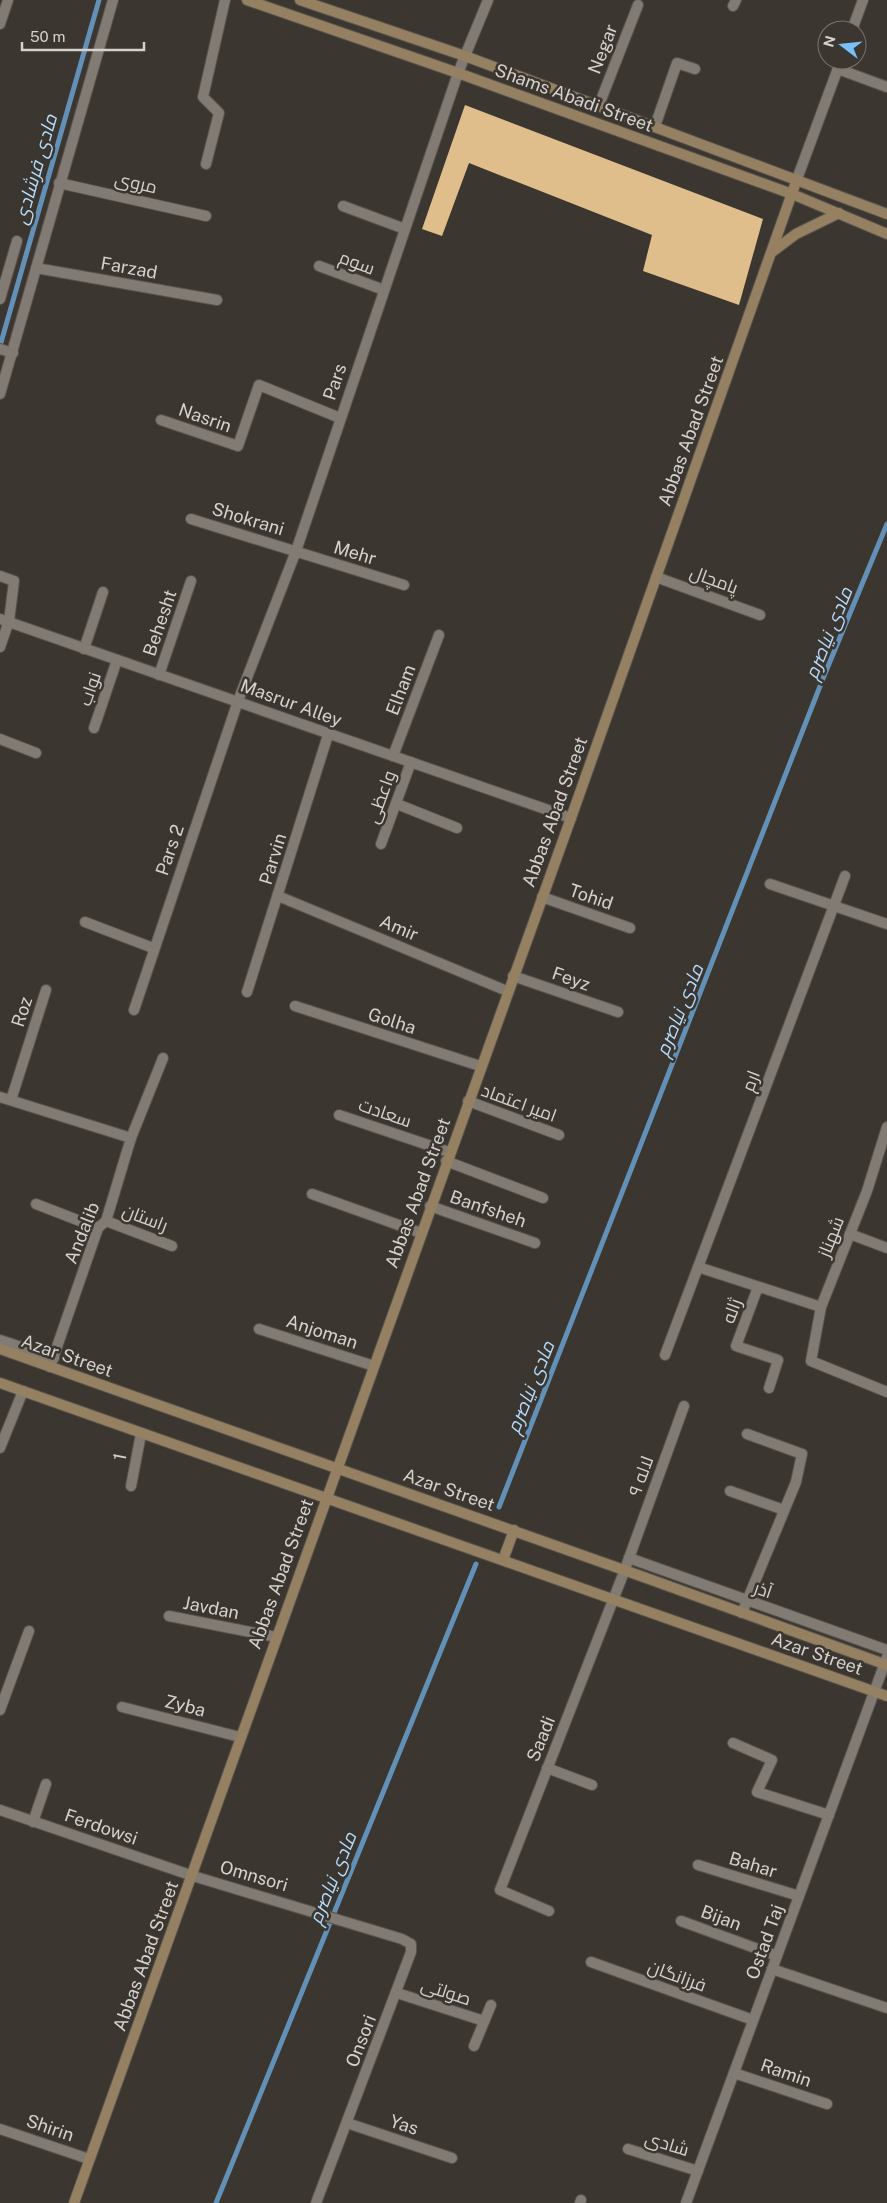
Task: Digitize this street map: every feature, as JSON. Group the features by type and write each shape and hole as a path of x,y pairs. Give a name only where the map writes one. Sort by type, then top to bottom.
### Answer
{"main road":[{"name":"Shams Abadi Street","path":"247,0 458,73 792,194 887,234"},
{"name":"Shams Abadi Street","path":"300,0 465,56 887,214"},
{"name":"Abbas Abad Street","path":"74,2203 480,1066 571,818 797,179"},
{"path":"772,252 796,234 839,213"},
{"name":"Azar Street","path":"0,1349 52,1363 336,1469 514,1530 624,1572 886,1662"},
{"name":"Azar Street","path":"0,1383 887,1696"},
{"path":"503,1560 514,1530"}],"street":[{"path":"0,24 8,0"},
{"path":"0,394 112,0"},
{"path":"206,164 219,113 203,97 225,0"},
{"name":"Pars","path":"238,701 296,551 458,73 488,0"},
{"path":"855,20 860,1"},
{"name":"Negar","path":"599,105 638,5"},
{"path":"655,126 677,63 695,69"},
{"path":"797,179 837,70"},
{"path":"850,70 887,87"},
{"name":"مروی","path":"59,183 206,216"},
{"path":"343,206 405,229"},
{"path":"0,299 17,241"},
{"name":"سوم","path":"319,266 384,290"},
{"name":"Farzad","path":"36,268 217,300"},
{"path":"0,349 13,353"},
{"name":"Nasrin","path":"161,420 238,446 259,385 340,418"},
{"name":"Shokrani","path":"191,518 296,551"},
{"name":"Mehr","path":"296,551 404,585"},
{"path":"0,576 14,582 4,620 0,647"},
{"name":"پامچال","path":"656,577 760,615"},
{"name":"Behesht","path":"159,675 191,581"},
{"path":"84,649 103,592"},
{"name":"Masrur Alley","path":"4,620 571,818"},
{"name":"Elham","path":"393,756 439,635"},
{"name":"نواب","path":"94,728 117,660"},
{"name":"Pars 2","path":"134,1010 153,948 238,701"},
{"name":"Parvin","path":"247,992 328,734"},
{"path":"0,739 36,753"},
{"name":"واعظی","path":"381,844 411,762"},
{"path":"397,804 457,828"},
{"name":"ارم","path":"665,1355 845,876"},
{"path":"770,884 887,924"},
{"name":"Amir","path":"278,896 507,991"},
{"name":"Tohid","path":"542,897 630,928"},
{"path":"84,922 153,948"},
{"name":"Feyz","path":"513,976 618,1012"},
{"name":"Roz","path":"11,1100 46,990"},
{"name":"Golha","path":"295,1006 480,1066"},
{"name":"Andalib","path":"52,1363 98,1228 106,1221 131,1138 163,1058"},
{"path":"0,1097 131,1138"},
{"name":"امیر اعتماد","path":"468,1101 559,1135"},
{"name":"سعادت","path":"339,1115 448,1156 543,1198"},
{"name":"شهناز","path":"887,1127 867,1191 821,1307 811,1361 887,1392"},
{"path":"312,1194 421,1233"},
{"path":"36,1204 98,1228"},
{"name":"Banfsheh","path":"430,1206 535,1243"},
{"name":"راستان","path":"106,1221 172,1246"},
{"path":"850,1234 887,1248"},
{"path":"698,1267 821,1307"},
{"name":"ژاله","path":"758,1287 736,1346 778,1360 769,1388"},
{"name":"Anjoman","path":"259,1329 374,1366"},
{"path":"0,1340 52,1363"},
{"path":"0,1448 22,1391"},
{"name":"۹ لاله","path":"624,1572 684,1406"},
{"name":"1","path":"131,1486 141,1434"},
{"path":"742,1613 796,1482 802,1454 747,1434"},
{"path":"730,1491 784,1510"},
{"name":"آذر","path":"629,1558 747,1602 887,1650"},
{"name":"Saadi","path":"549,1911 500,1890 624,1572"},
{"name":"Javdan","path":"169,1616 276,1637"},
{"path":"0,1710 29,1631"},
{"name":"Ostad Taj","path":"686,2203 886,1662"},
{"name":"Zyba","path":"122,1707 240,1737"},
{"path":"733,1743 772,1760 757,1792 829,1815"},
{"path":"547,1768 592,1786"},
{"path":"33,1822 46,1784"},
{"name":"Ferdowsi","path":"0,1810 192,1876"},
{"name":"Bahar","path":"698,1865 799,1896"},
{"name":"Omnsori","path":"192,1876 307,1908 355,1925"},
{"name":"Bijan","path":"681,1921 777,1956"},
{"name":"Onsori","path":"316,2203 411,1952 410,1944 402,1939 355,1925"},
{"name":"فرزانگان","path":"590,1962 753,2020"},
{"path":"772,1969 887,2008"},
{"name":"صولتی","path":"397,1993 484,2021"},
{"name":"صولتی","path":"474,2046 491,2005"},
{"name":"Ramin","path":"734,2073 827,2104"},
{"name":"Yas","path":"347,2123 452,2158"},
{"name":"Shirin","path":"0,2129 89,2159"},
{"name":"شادی","path":"628,2149 698,2171"}],"building":[{"path":"465,105 763,219 739,305 643,271 652,235 469,163 442,236 422,229"}],"waterway":[{"name":"مادی فرشادی","path":"0,346 99,0"},
{"name":"مادی نیاصرم","path":"499,1507 824,676 887,524"},
{"name":"مادی نیاصرم","path":"216,2203 476,1564"}]}
